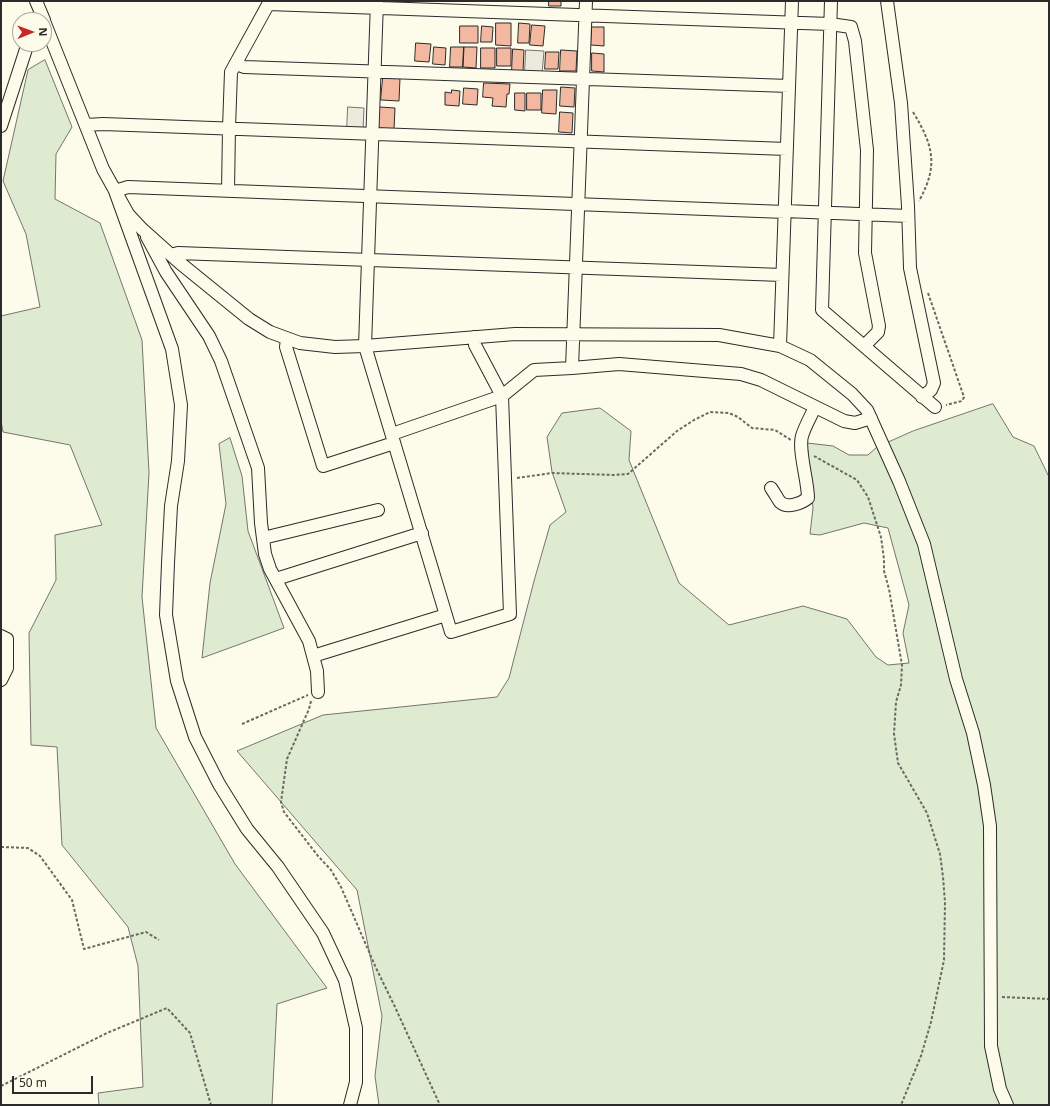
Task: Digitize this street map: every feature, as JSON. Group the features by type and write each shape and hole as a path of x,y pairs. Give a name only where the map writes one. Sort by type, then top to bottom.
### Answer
{"street":[{"path":"36,1 41,12"},
{"path":"572,368 586,1"},
{"path":"780,346 792,1"},
{"path":"831,1 822,310 935,408"},
{"path":"888,1 900,98 908,211 910,268 934,383 931,390 922,397"},
{"path":"228,191 231,72 269,3 377,5 585,17 830,24 851,26 855,41 867,150 865,253 879,326 878,332 864,346"},
{"path":"377,5 365,346 451,632 510,614 502,396 475,345 474,337"},
{"path":"52,47 86,125 103,169 128,214 171,255 249,319 270,332 300,343 328,346 365,346 515,334 719,335 780,346 810,360 852,394 867,410 899,481 924,544 956,679 973,733 984,785 990,826 991,1046 1000,1089 1007,1105"},
{"path":"1,126 25,52"},
{"path":"236,64 244,67 789,86"},
{"path":"86,125 103,124 229,128 787,149"},
{"path":"115,191 128,187 784,212 866,214 908,211"},
{"path":"115,191 172,349 181,405 178,461 171,506 166,615 177,681 195,737 219,784 248,829 278,867 323,933 345,980 356,1028 356,1082 350,1105"},
{"path":"142,229 166,272 209,336 221,361 258,468 261,523 265,554 270,569 309,641 317,671 314,693"},
{"path":"171,255 178,253 368,259 782,275"},
{"path":"287,339 286,347 323,466 502,396 534,370 619,364 741,374 761,380 844,421 855,423 871,418"},
{"path":"771,488 785,505 803,502 808,498 802,436 815,407"},
{"path":"263,538 378,510"},
{"path":"276,579 422,533"},
{"path":"313,656 446,615"},
{"path":"1,636 7,639 7,668 1,680"}],"path":[{"path":"900,98 909,105 922,128 930,148 932,158 931,172 927,187 917,205 908,211"},
{"path":"927,292 964,397 962,401 935,408"},
{"path":"506,479 552,473 628,474 677,431 710,412 729,413 738,417 752,428 775,430 819,460 857,480 868,497 881,537 884,571 889,588 902,665 901,685 896,702 894,734 898,763 927,813 940,854 945,902 944,960 931,1022 921,1056 901,1105"},
{"path":"242,724 314,693"},
{"path":"314,693 309,709 287,759 281,802 284,812 318,856 331,870 341,887 376,968 440,1105"},
{"path":"1,847 28,848 40,856 72,900 84,950 146,932 160,940"},
{"path":"991,996 1049,999"},
{"path":"1,1086 107,1033 167,1008 190,1033 211,1105"}],"green space":[{"path":"45,60 72,127 56,154 55,199 100,223 142,340 149,473 142,597 156,728 235,864 327,988 277,1004 272,1105 99,1105 98,1093 143,1087 138,966 128,927 62,845 57,747 31,745 29,633 56,580 55,535 102,525 70,445 3,432 1,421 1,316 40,307 26,234 3,181 28,70"},
{"path":"993,404 1013,437 1034,446 1049,477 1049,1105 379,1105 375,1076 382,1016 357,890 237,751 323,715 497,697 509,678 550,525 566,512 552,472 547,437 562,413 600,408 631,431 629,460 679,583 729,625 803,606 847,619 876,657 888,665 909,663 903,633 909,605 888,528 864,523 820,535 810,534 813,508 807,443 833,446 849,455 868,455 877,447 913,431"},
{"path":"230,438 242,476 248,531 284,628 202,658 210,583 226,504 219,444"}],"shaded area":[{"path":"526,50 544,51 542,74 525,73"},
{"path":"348,107 364,108 363,131 347,131"}],"building":[{"path":"549,1 561,1 561,6 549,6"},
{"path":"496,23 511,23 511,46 496,45"},
{"path":"519,23 530,24 529,43 518,43"},
{"path":"532,25 545,26 543,46 530,45"},
{"path":"460,26 478,26 478,43 460,43"},
{"path":"482,26 493,27 492,42 481,42"},
{"path":"592,27 604,27 604,46 591,45"},
{"path":"416,43 431,44 429,62 415,61"},
{"path":"434,47 446,48 445,65 433,64"},
{"path":"451,47 464,47 463,67 450,67"},
{"path":"464,47 477,47 476,68 463,67"},
{"path":"481,48 495,48 495,68 481,68"},
{"path":"497,48 511,48 511,66 497,66"},
{"path":"513,49 524,50 523,72 512,71"},
{"path":"561,50 577,51 576,71 560,71"},
{"path":"546,52 559,52 558,69 545,69"},
{"path":"592,53 604,54 604,72 592,71"},
{"path":"383,78 400,78 399,101 381,100"},
{"path":"484,83 510,84 509,94 507,94 506,107 492,106 493,98 483,97"},
{"path":"561,87 575,88 574,107 560,106"},
{"path":"464,88 478,89 477,105 463,104"},
{"path":"452,90 460,91 459,106 445,105 445,92 451,93"},
{"path":"543,90 557,90 556,114 542,113"},
{"path":"515,93 525,93 525,111 515,110"},
{"path":"527,93 541,93 541,110 527,110"},
{"path":"380,107 395,108 394,129 378,128"},
{"path":"560,112 573,113 572,133 559,132"}]}
